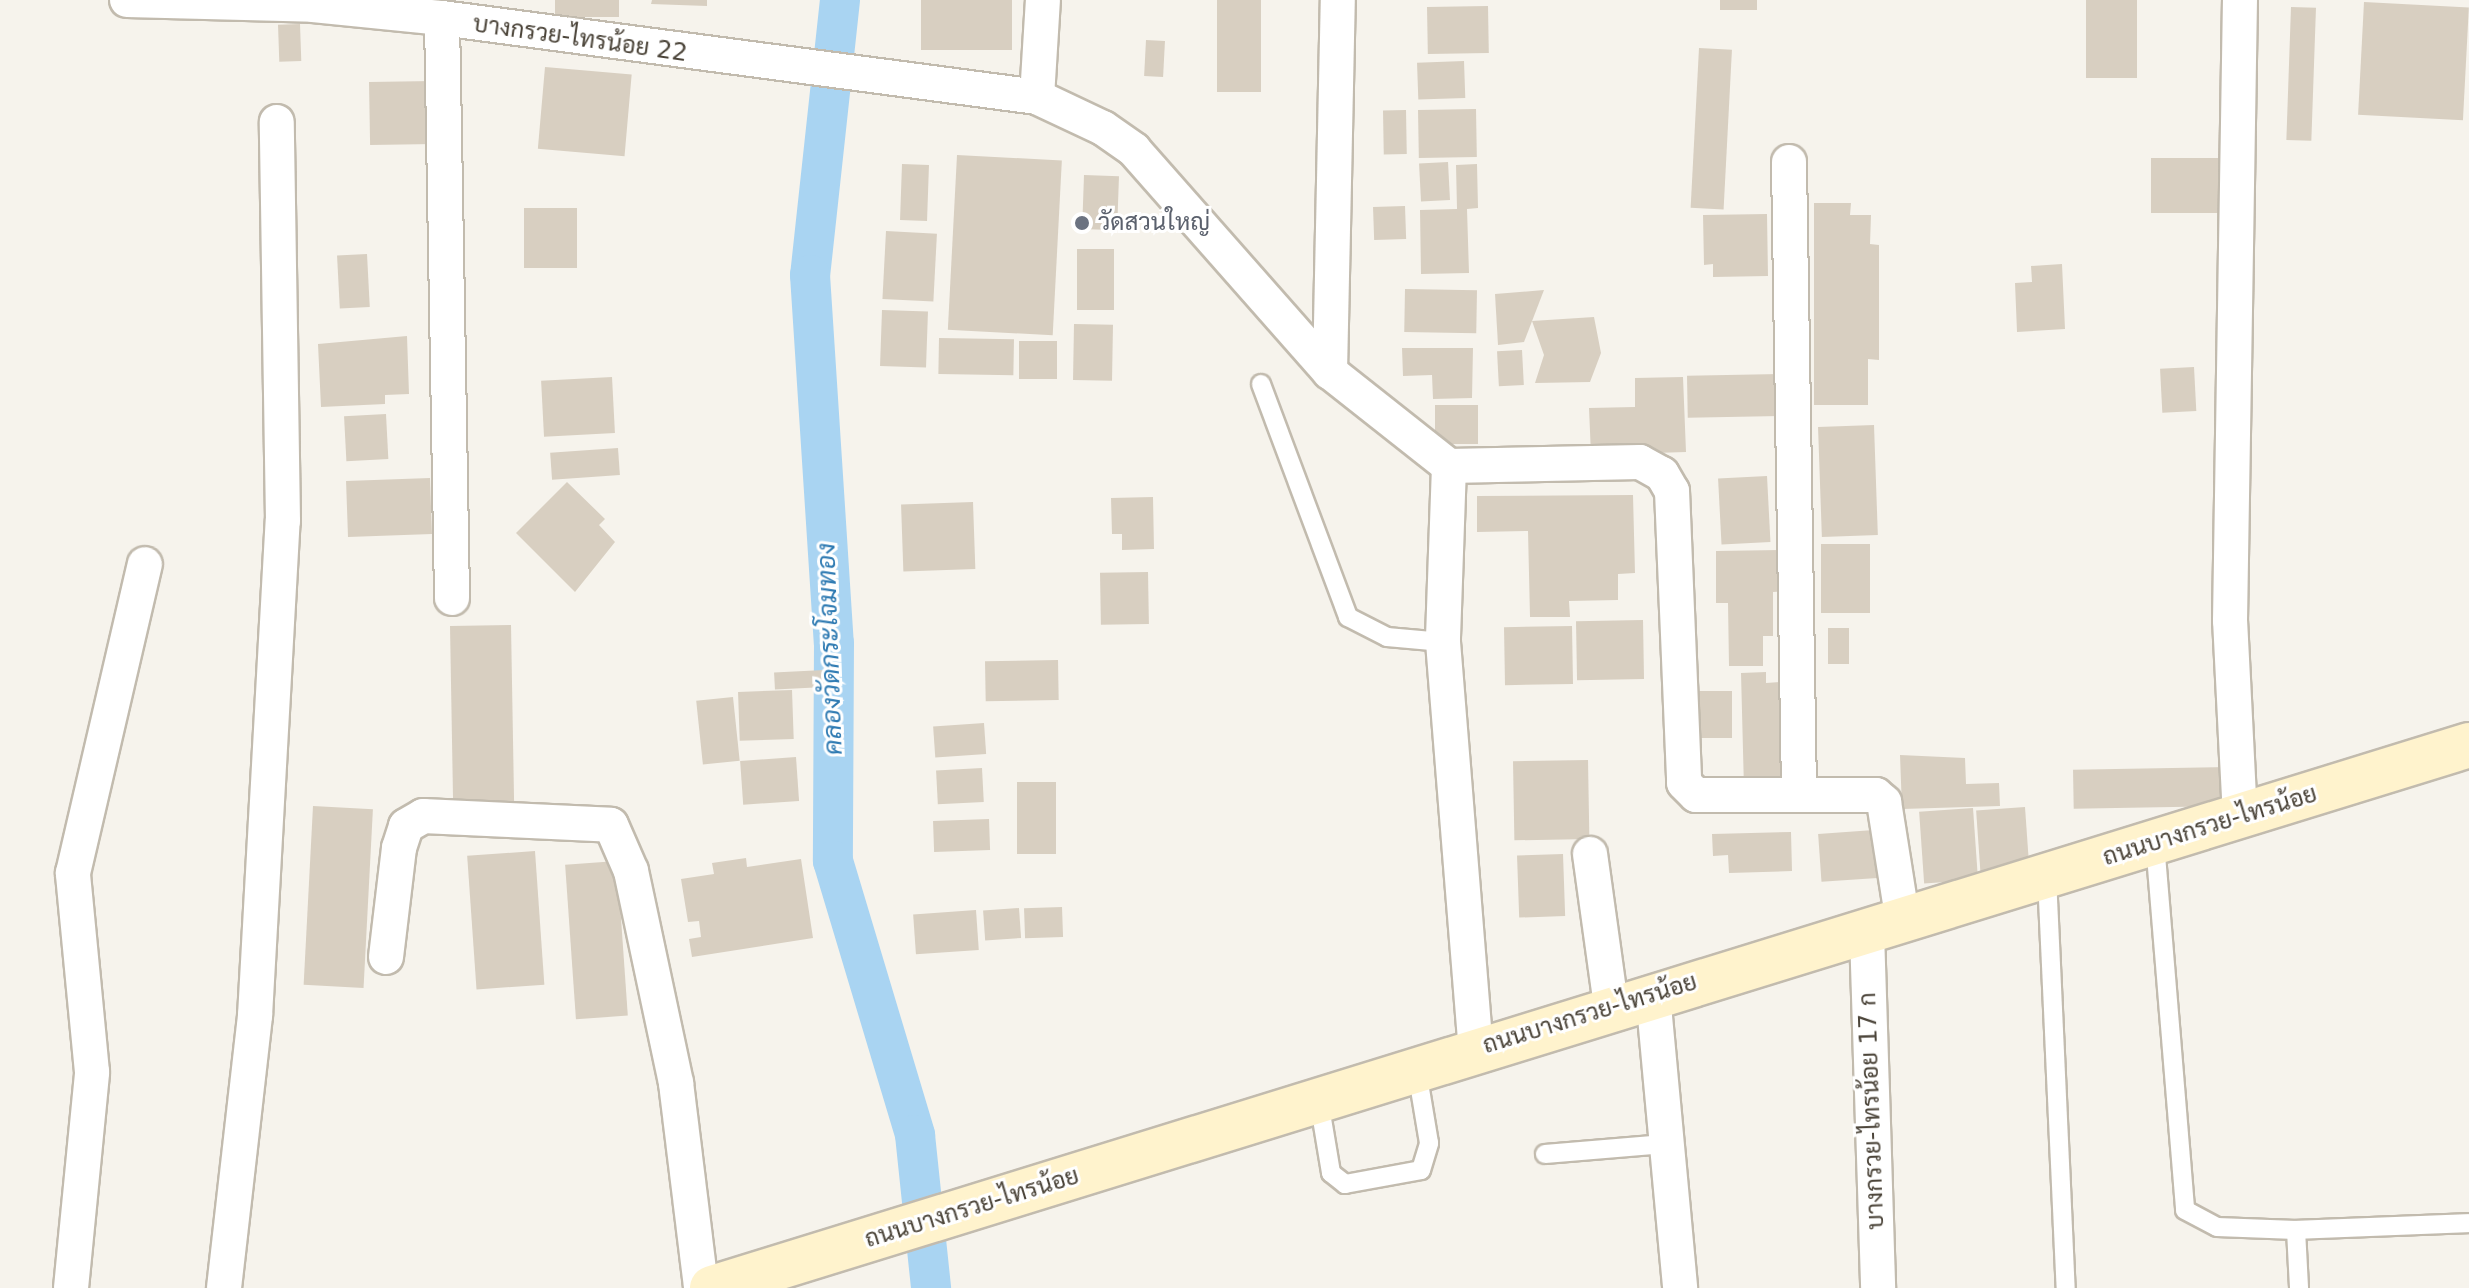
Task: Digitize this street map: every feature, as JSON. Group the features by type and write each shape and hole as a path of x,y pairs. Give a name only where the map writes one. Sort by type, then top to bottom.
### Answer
{"main road":[{"name":"ถนนบางกรวย-ไทรน้อย","path":"720,1286 1611,1006 1885,928 2469,745"}],"street":[{"name":"บางกรวย-ไทรน้อย 22","path":"127,0 349,4 794,67 1037,97"},
{"path":"1043,0 1037,97 1134,150 1330,372 1449,466 1443,642 1476,1050"},
{"path":"1330,372 1338,0"},
{"path":"2240,0 2230,621 2240,817"},
{"path":"442,18 452,598"},
{"path":"224,1288 255,1016 281,567 277,122"},
{"path":"1789,162 1799,795"},
{"name":"บางกรวย-ไทรน้อย 17 ก","path":"1449,466 1640,462 1667,480 1679,770 1696,795 1866,792 1884,802 1885,928 1878,1288"},
{"path":"71,1288 92,1072 73,873 145,564"},
{"path":"386,957 399,848 406,826 423,816 611,825 631,871 720,1286"},
{"path":"1590,854 1611,1006"},
{"path":"1653,995 1680,1288"}],"lane":[{"path":"1261,384 1348,617 1387,637 1443,642"},
{"path":"2155,843 2185,1210 2217,1227 2296,1230 2469,1223"},
{"path":"2047,877 2066,1288"},
{"path":"1319,1098 1331,1173 1345,1184 1421,1170 1429,1143 1416,1067"},
{"path":"1545,1154 1665,1144"},
{"path":"2296,1230 2299,1288"}],"building":[{"path":"555,0 619,0 619,17 555,17"},
{"path":"652,0 707,0 707,6 651,4"},
{"path":"921,0 1012,0 1012,50 921,50"},
{"path":"1217,0 1261,0 1261,92 1217,92"},
{"path":"1720,0 1757,0 1757,10 1720,10"},
{"path":"2086,0 2137,0 2137,78 2086,78"},
{"path":"2364,2 2469,7 2463,120 2358,115"},
{"path":"1488,6 1489,53 1428,54 1427,7"},
{"path":"2291,7 2316,8 2311,141 2286,140"},
{"path":"300,24 301,61 279,62 278,25"},
{"path":"1146,40 1165,41 1163,77 1144,76"},
{"path":"1699,48 1732,50 1724,210 1691,208"},
{"path":"1464,61 1465,98 1418,100 1417,63"},
{"path":"545,67 632,75 625,156 538,149"},
{"path":"433,81 434,144 370,145 369,82"},
{"path":"1476,109 1477,157 1419,158 1418,110"},
{"path":"1383,110 1406,110 1407,154 1384,154"},
{"path":"957,155 1062,160 1053,335 948,330"},
{"path":"2151,158 2221,158 2221,213 2151,213"},
{"path":"1448,162 1450,200 1421,201 1419,164"},
{"path":"902,164 929,165 927,221 900,220"},
{"path":"1477,164 1478,208 1467,209 1469,273 1421,274 1420,210 1457,209 1456,165"},
{"path":"1084,175 1119,176 1117,230 1082,229"},
{"path":"1814,203 1851,203 1850,215 1871,215 1870,244 1879,245 1879,360 1868,359 1868,405 1814,405"},
{"path":"1405,206 1406,239 1374,240 1373,207"},
{"path":"524,208 577,208 577,268 524,268"},
{"path":"1767,214 1768,276 1713,277 1713,264 1704,265 1703,215"},
{"path":"886,231 937,234 933,302 882,299"},
{"path":"1077,249 1114,249 1114,310 1077,310"},
{"path":"367,254 370,307 340,308 337,256"},
{"path":"2062,264 2065,329 2017,332 2015,283 2032,282 2031,266"},
{"path":"1405,289 1477,290 1476,333 1404,332"},
{"path":"1544,290 1524,342 1498,345 1495,294"},
{"path":"882,310 928,312 926,368 880,366"},
{"path":"1594,317 1601,353 1590,382 1535,383 1544,355 1532,321"},
{"path":"1074,324 1113,325 1112,381 1073,380"},
{"path":"407,336 409,394 385,395 385,404 321,407 318,344"},
{"path":"939,338 1014,339 1013,375 938,374"},
{"path":"1019,341 1057,341 1057,379 1019,379"},
{"path":"1402,348 1473,348 1472,398 1433,399 1432,375 1403,376"},
{"path":"1522,350 1524,385 1499,386 1497,351"},
{"path":"2194,367 2196,411 2162,413 2160,369"},
{"path":"1782,374 1783,416 1688,418 1687,376"},
{"path":"612,377 615,433 544,437 541,381"},
{"path":"1683,377 1686,452 1591,455 1589,408 1635,407 1635,378"},
{"path":"1435,405 1478,405 1478,444 1435,444"},
{"path":"386,414 388,459 346,461 344,416"},
{"path":"1874,425 1878,535 1822,537 1818,427"},
{"path":"618,448 620,475 552,480 550,453"},
{"path":"1767,476 1770,542 1722,544 1718,479"},
{"path":"430,478 432,534 348,537 346,481"},
{"path":"567,482 605,519 599,525 615,542 575,592 516,533"},
{"path":"1633,495 1635,573 1618,574 1618,600 1569,601 1570,617 1530,617 1528,531 1477,532 1477,496"},
{"path":"1153,497 1154,549 1122,550 1122,534 1112,534 1111,498"},
{"path":"973,502 975,569 903,571 901,505"},
{"path":"1821,544 1870,544 1870,613 1821,613"},
{"path":"1789,550 1789,591 1773,592 1773,636 1763,636 1763,666 1729,666 1728,603 1716,603 1716,551"},
{"path":"1148,572 1149,624 1101,625 1100,573"},
{"path":"1643,620 1644,679 1577,680 1576,621"},
{"path":"511,625 514,813 453,814 450,626"},
{"path":"1572,626 1573,684 1505,685 1504,627"},
{"path":"1828,628 1849,628 1849,664 1828,664"},
{"path":"1058,660 1059,700 986,701 985,661"},
{"path":"824,670 825,687 775,690 774,673"},
{"path":"1766,672 1766,683 1781,682 1784,787 1744,789 1741,673"},
{"path":"792,690 794,739 740,741 738,692"},
{"path":"1697,691 1732,691 1732,738 1697,738"},
{"path":"733,697 740,761 703,765 696,701"},
{"path":"984,723 986,754 935,757 933,727"},
{"path":"1900,755 1965,758 1966,784 1999,783 2000,806 1902,809"},
{"path":"796,757 799,801 743,805 740,761"},
{"path":"1588,760 1589,839 1514,840 1513,761"},
{"path":"2229,767 2230,806 2074,809 2073,770"},
{"path":"982,768 984,802 938,804 936,770"},
{"path":"1017,782 1056,782 1056,854 1017,854"},
{"path":"313,806 373,809 364,988 304,985"},
{"path":"2025,807 2030,872 1981,875 1976,810"},
{"path":"1973,808 1978,880 1924,884 1919,812"},
{"path":"989,819 990,850 934,852 933,821"},
{"path":"1874,830 1877,878 1821,882 1818,834"},
{"path":"1791,832 1792,871 1729,873 1728,855 1713,856 1712,834"},
{"path":"535,851 544,985 477,989 467,856"},
{"path":"1563,854 1565,916 1519,918 1517,856"},
{"path":"746,858 747,867 801,859 813,938 692,957 689,939 701,937 699,921 688,922 681,879 714,874 712,863"},
{"path":"617,861 628,1016 576,1019 565,865"},
{"path":"1062,907 1063,937 1025,938 1024,908"},
{"path":"1019,908 1021,938 985,940 983,911"},
{"path":"976,910 979,950 916,954 913,914"}],"waterway":[{"name":"คลองวัดกระโจมทอง","path":"840,0 810,275 834,643 833,861 915,1135 931,1288"}],"place":[{"name":"วัดสวนใหญ่","path":"1082,223"}]}
